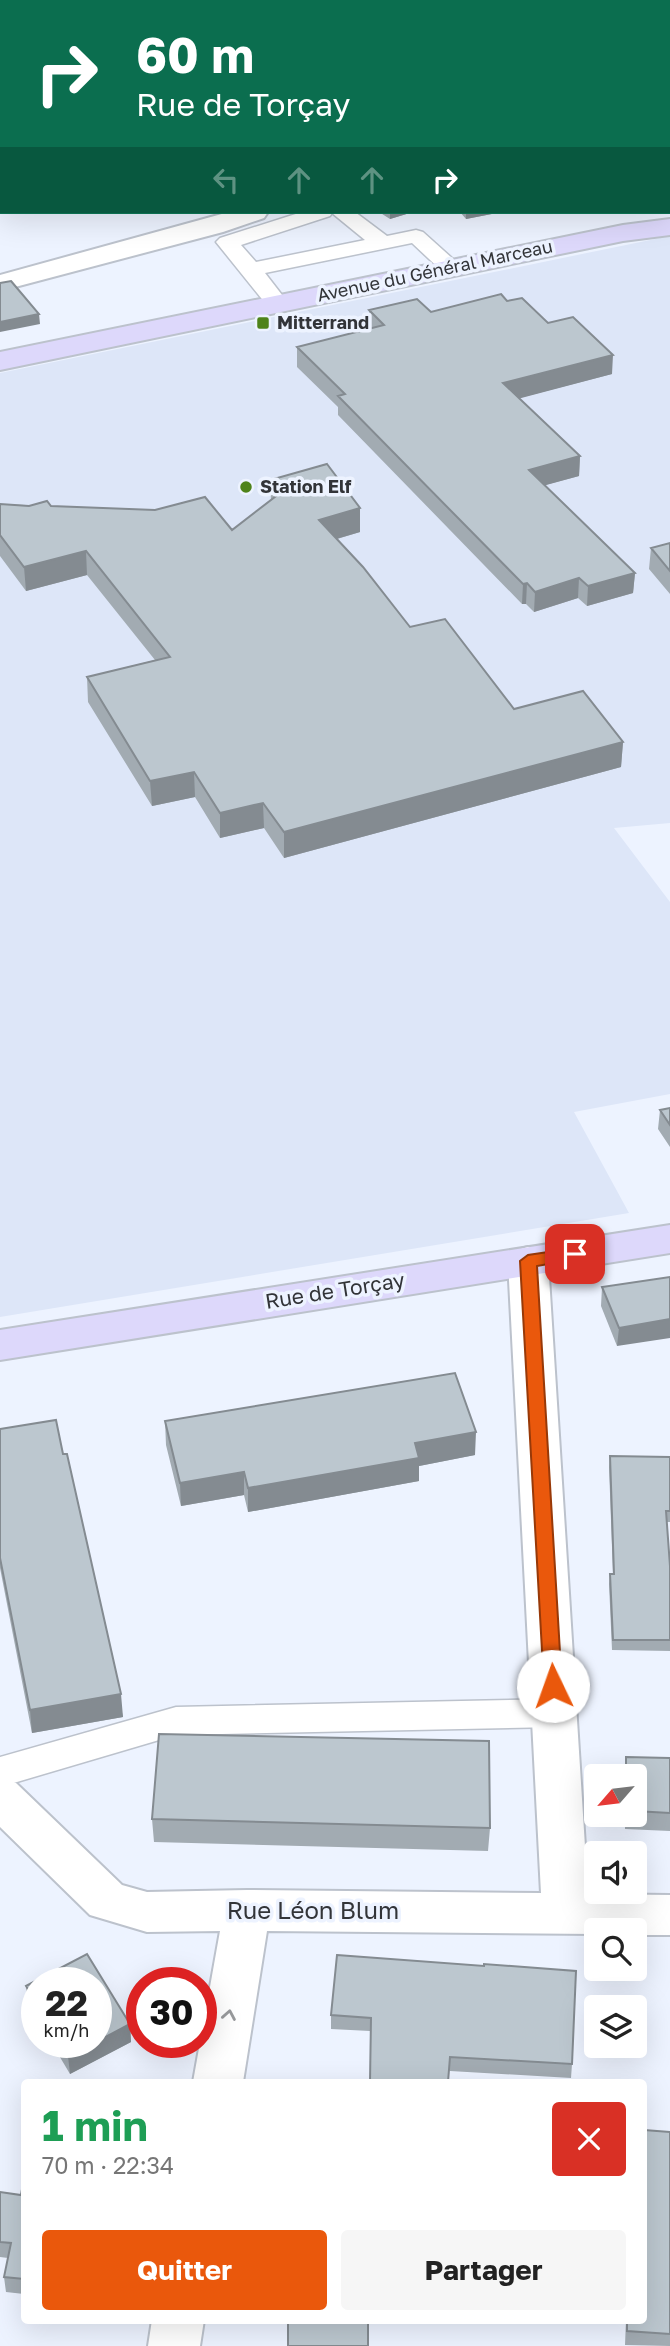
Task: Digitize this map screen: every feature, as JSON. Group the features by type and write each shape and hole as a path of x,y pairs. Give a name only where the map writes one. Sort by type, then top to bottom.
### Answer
{"main road":[{"path":"623,233 663,214"},
{"path":"623,233 670,227"},
{"name":"Avenue du Général Marceau","path":"0,361 623,233"},
{"name":"Rue de Torçay","path":"0,1345 670,1239"}],"street":[{"path":"0,283 264,223"},
{"path":"528,1261 566,1914"},
{"name":"Rue Léon Blum","path":"0,1797 107,1901 147,1912 247,1910 670,1915"},
{"path":"219,2079 247,1910"},
{"path":"174,2346 177,2324"}],"lane":[{"path":"278,304 227,242 264,223 314,214"},
{"path":"321,214 360,247"},
{"path":"345,214 383,243"},
{"path":"264,223 308,258"},
{"path":"251,270 416,236 452,268"},
{"path":"0,1772 176,1721 555,1713"}],"shaded area":[{"path":"670,236 670,823 614,828 670,902 670,1094 574,1112 629,1213 0,1317 0,373"}],"building":[{"path":"11,281 39,314 0,322 0,283"},
{"path":"501,294 507,301 522,298 548,323 573,317 613,355 503,383 580,456 529,470 635,573 588,586 579,578 535,592 527,583 523,584 338,396 345,394 297,347 384,325 369,310 417,299 431,312"},
{"path":"327,464 360,508 319,520 363,567 410,627 445,619 514,709 583,691 623,742 284,832 263,803 220,813 194,772 150,781 87,677 170,657 86,551 24,567 0,535 0,504 29,506 47,501 51,506 155,510 205,497 232,530 280,493 270,480"},
{"path":"670,543 670,571 651,548"},
{"path":"670,1108 670,1125 660,1110"},
{"path":"670,1277 670,1319 619,1328 602,1287"},
{"path":"455,1373 476,1432 415,1443 419,1458 248,1488 244,1472 180,1483 165,1421"},
{"path":"56,1420 63,1454 67,1454 121,1694 30,1710 0,1558 0,1429"},
{"path":"610,1456 670,1457 670,1511 666,1511 670,1566 670,1640 613,1640"},
{"path":"159,1734 489,1741 490,1828 152,1819"},
{"path":"626,1757 670,1758 670,1813 648,1812 648,1764 626,1764"},
{"path":"87,1954 95,1967 62,1967"},
{"path":"337,1955 576,1971 572,2064 450,2057 448,2079 370,2079 371,2018 331,2015"},
{"path":"112,1995 126,2017 126,2026 112,2034"},
{"path":"647,2130 670,2132 670,2334 627,2331 627,2324 647,2324"},
{"path":"0,2192 21,2195 21,2279 4,2277 11,2243 0,2242"},
{"path":"288,2324 368,2324 368,2346 288,2346"}],"place":[{"name":"Mitterrand","path":"263,323"},
{"name":"Station Elf","path":"246,487"}],"route":[{"path":"553,1686 528,1261 575,1254"}]}
